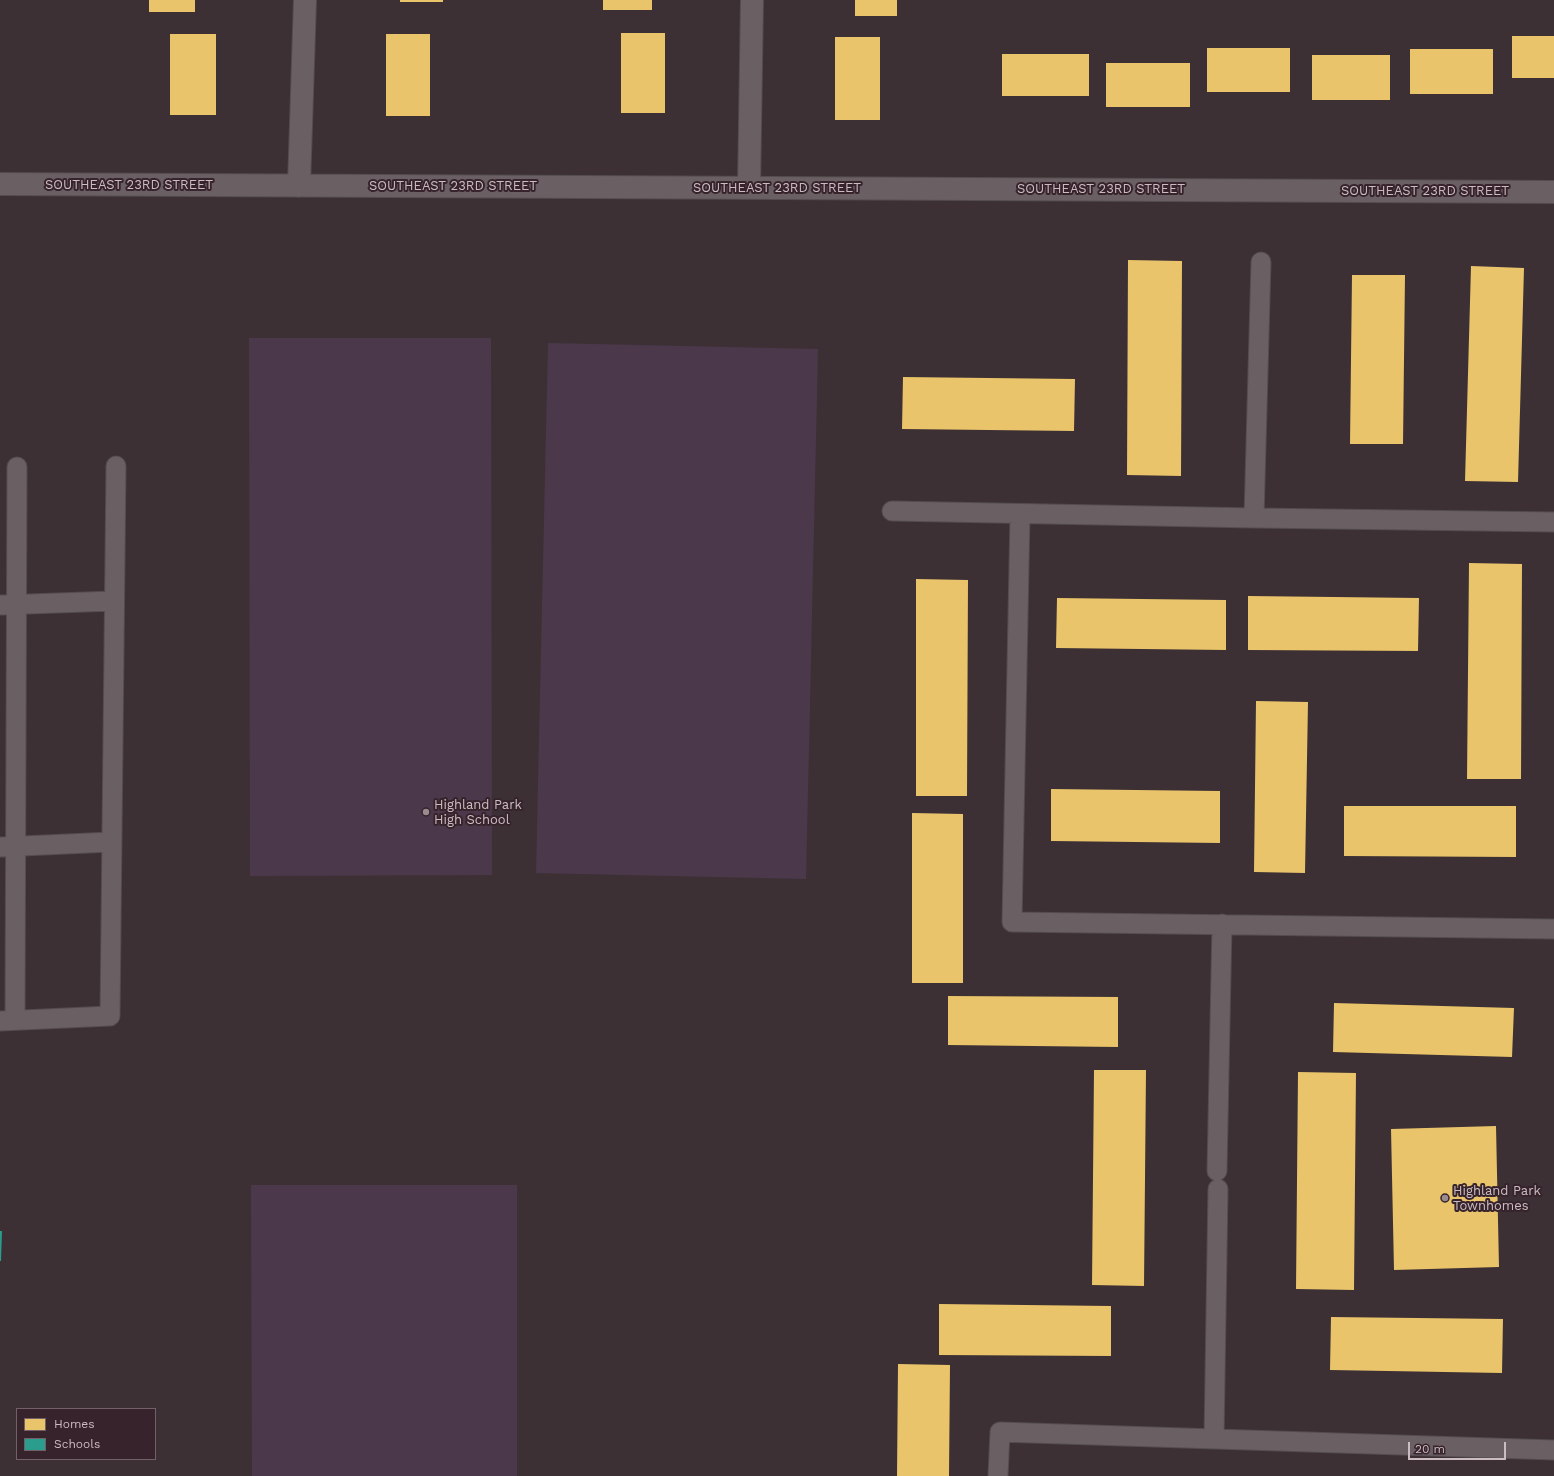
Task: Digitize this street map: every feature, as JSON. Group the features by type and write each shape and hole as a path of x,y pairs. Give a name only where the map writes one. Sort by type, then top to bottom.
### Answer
{"street":[{"path":"299,186 305,0"},
{"path":"749,188 752,0"},
{"name":"SOUTHEAST 23RD STREET","path":"0,184 1554,192"}],"lane":[{"path":"1254,518 1261,262"},
{"path":"17,467 8,605 8,1021 110,1016 116,466"},
{"path":"892,511 1554,522"},
{"path":"1020,514 1012,922 1554,929"},
{"path":"8,605 114,601"},
{"path":"8,847 111,842"},
{"path":"1214,1439 1222,924"},
{"path":"998,1476 1000,1432 1554,1450"}],"shaded area":[{"path":"249,338 491,338 492,875 250,876"},
{"path":"548,343 818,349 806,879 536,873"},
{"path":"251,1185 517,1185 517,1476 252,1476"}],"building: Homes":[{"path":"149,0 195,0 195,12 149,12"},
{"path":"400,0 443,0 443,2 400,2"},
{"path":"603,0 652,0 652,10 603,10"},
{"path":"855,0 897,0 897,16 855,16"},
{"path":"621,33 665,33 665,113 621,113"},
{"path":"170,34 216,34 216,115 170,115"},
{"path":"386,34 430,34 430,116 386,116"},
{"path":"1512,36 1554,36 1554,78 1512,78"},
{"path":"835,37 880,37 880,120 835,120"},
{"path":"1207,48 1290,48 1290,92 1207,92"},
{"path":"1410,49 1493,49 1493,94 1410,94"},
{"path":"1002,54 1089,54 1089,96 1002,96"},
{"path":"1312,55 1390,55 1390,100 1312,100"},
{"path":"1106,63 1190,63 1190,107 1106,107"},
{"path":"1128,260 1182,261 1181,476 1127,475"},
{"path":"1471,266 1524,268 1518,482 1465,481"},
{"path":"1352,275 1405,275 1403,444 1350,444"},
{"path":"903,377 1075,379 1074,431 902,429"},
{"path":"1469,563 1522,564 1521,779 1467,779"},
{"path":"916,579 968,580 967,796 916,796"},
{"path":"1248,596 1419,598 1418,651 1248,650"},
{"path":"1057,598 1226,600 1226,650 1056,648"},
{"path":"1256,701 1308,702 1305,873 1254,872"},
{"path":"1051,789 1220,791 1220,843 1051,841"},
{"path":"1344,806 1516,806 1516,857 1344,856"},
{"path":"912,813 963,814 963,983 912,983"},
{"path":"948,996 1118,997 1118,1047 948,1045"},
{"path":"1334,1003 1514,1008 1512,1057 1333,1052"},
{"path":"1094,1070 1146,1070 1144,1286 1092,1285"},
{"path":"1298,1072 1356,1073 1354,1290 1296,1289"},
{"name":"Highland Park Townhomes","path":"1496,1126 1499,1267 1394,1270 1391,1129"},
{"path":"939,1304 1111,1306 1111,1356 939,1355"},
{"path":"1331,1317 1503,1319 1502,1373 1330,1370"},
{"path":"898,1364 950,1365 949,1476 897,1476"}],"building: Schools":[{"path":"0,1231 2,1231 1,1261 0,1261"}],"place":[{"name":"Highland Park High School","path":"426,812"},
{"name":"Highland Park Townhomes","path":"1445,1198"}]}
